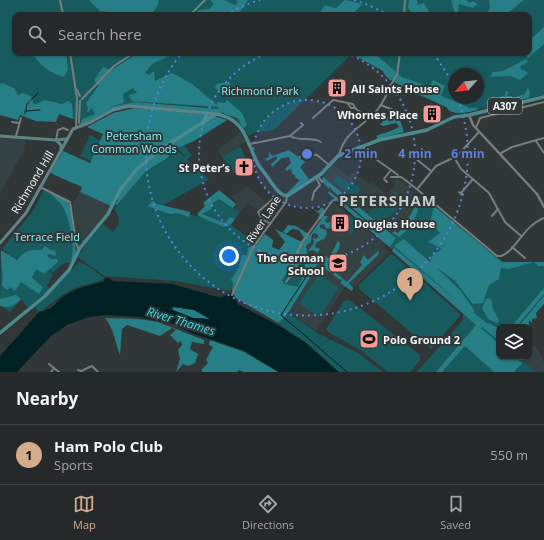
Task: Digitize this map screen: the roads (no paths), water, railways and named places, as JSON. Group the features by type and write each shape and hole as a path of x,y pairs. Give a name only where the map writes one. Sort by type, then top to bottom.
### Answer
{"main road":[{"name":"A307","path":"287,196 317,176 339,156 388,137 427,130 454,116 469,115 544,97"},
{"path":"76,127 121,107 206,113 227,116 235,121 250,144 258,164 276,190 287,196"},
{"path":"202,124 207,116 206,113"},
{"path":"0,333 38,302 58,283 71,267 79,250 108,214 120,190 137,169 161,149 216,114"},
{"name":"Richmond Hill","path":"0,243 26,213 71,131 76,127"},
{"path":"0,136 56,140 67,139"},
{"path":"56,140 61,145 60,153"}],"street":[{"path":"60,0 62,12"},
{"path":"193,12 205,0"},
{"path":"404,12 405,0"},
{"path":"71,56 76,88 80,98 79,113 81,119 76,127"},
{"path":"76,127 80,98 114,66 129,56"},
{"path":"339,156 347,136 369,118 381,104 397,76 400,56"},
{"path":"313,118 333,100 353,104 355,108 369,118"},
{"path":"476,128 479,124 479,119 485,116 544,102"},
{"path":"381,104 400,114 408,116 408,114"},
{"path":"469,115 476,128 501,153 537,194 544,207"},
{"path":"16,136 21,118"},
{"path":"12,122 19,122"},
{"path":"250,144 290,136 303,124"},
{"path":"56,140 58,130 63,128 68,130"},
{"path":"418,188 438,164 454,158 479,131"},
{"path":"290,136 298,140 310,138 321,142"},
{"path":"501,153 512,146 544,138"},
{"path":"536,141 544,153"},
{"path":"363,147 390,170 407,181 411,186 418,188 424,195 497,256 503,256 532,223 544,218"},
{"path":"300,157 303,154 317,155 329,165"},
{"path":"415,158 431,171"},
{"path":"454,158 461,170 489,193 505,222 521,236"},
{"path":"387,182 384,179 390,170"},
{"path":"317,176 322,182"},
{"path":"317,176 320,185 314,192 313,199 317,200"},
{"path":"392,177 399,176"},
{"path":"461,193 473,179"},
{"path":"40,187 70,202 76,243 79,250"},
{"name":"River Lane","path":"232,295 254,246 264,234 269,223 286,202 287,196"},
{"path":"269,223 262,219 258,212 274,198"},
{"path":"286,282 296,268 292,264 302,242 333,200"},
{"path":"492,216 498,209"},
{"path":"512,247 525,258"},
{"path":"49,364 59,372"},
{"path":"78,370 81,371 92,366 98,372"},
{"path":"51,372 54,368"}],"water":[{"name":"River Thames","path":"105,278 109,278 113,281 172,284 218,297 223,297 229,293 234,296 238,304 281,327 305,342 339,372 279,372 243,350 194,334 170,323 139,317 107,315 89,317 67,325 51,336 17,372 0,372 0,356 40,311 42,312 51,308 64,296 77,289 104,281","holes":["172,308 194,310 210,319 193,318 173,310"]}],"waterway":[{"path":"25,114 27,104 38,93"},
{"path":"25,111 40,110"},
{"path":"308,274 281,315 347,372"}],"place":[{"name":"All Saints House","path":"337,88"},
{"name":"Whornes Place","path":"432,114"},
{"name":"St Peter’s","path":"244,167"},
{"name":"Douglas House","path":"340,223"},
{"name":"The German School","path":"338,263"},
{"name":"Ham Polo Club","path":"410,301"},
{"name":"Polo Ground 2","path":"369,339"}],"district":[{"name":"PETERSHAM","path":"388,200"}],"park label":[{"name":"Richmond Park","path":"260,90"},
{"name":"Petersham Common Woods","path":"134,141"},
{"name":"Terrace Field","path":"47,236"}]}
